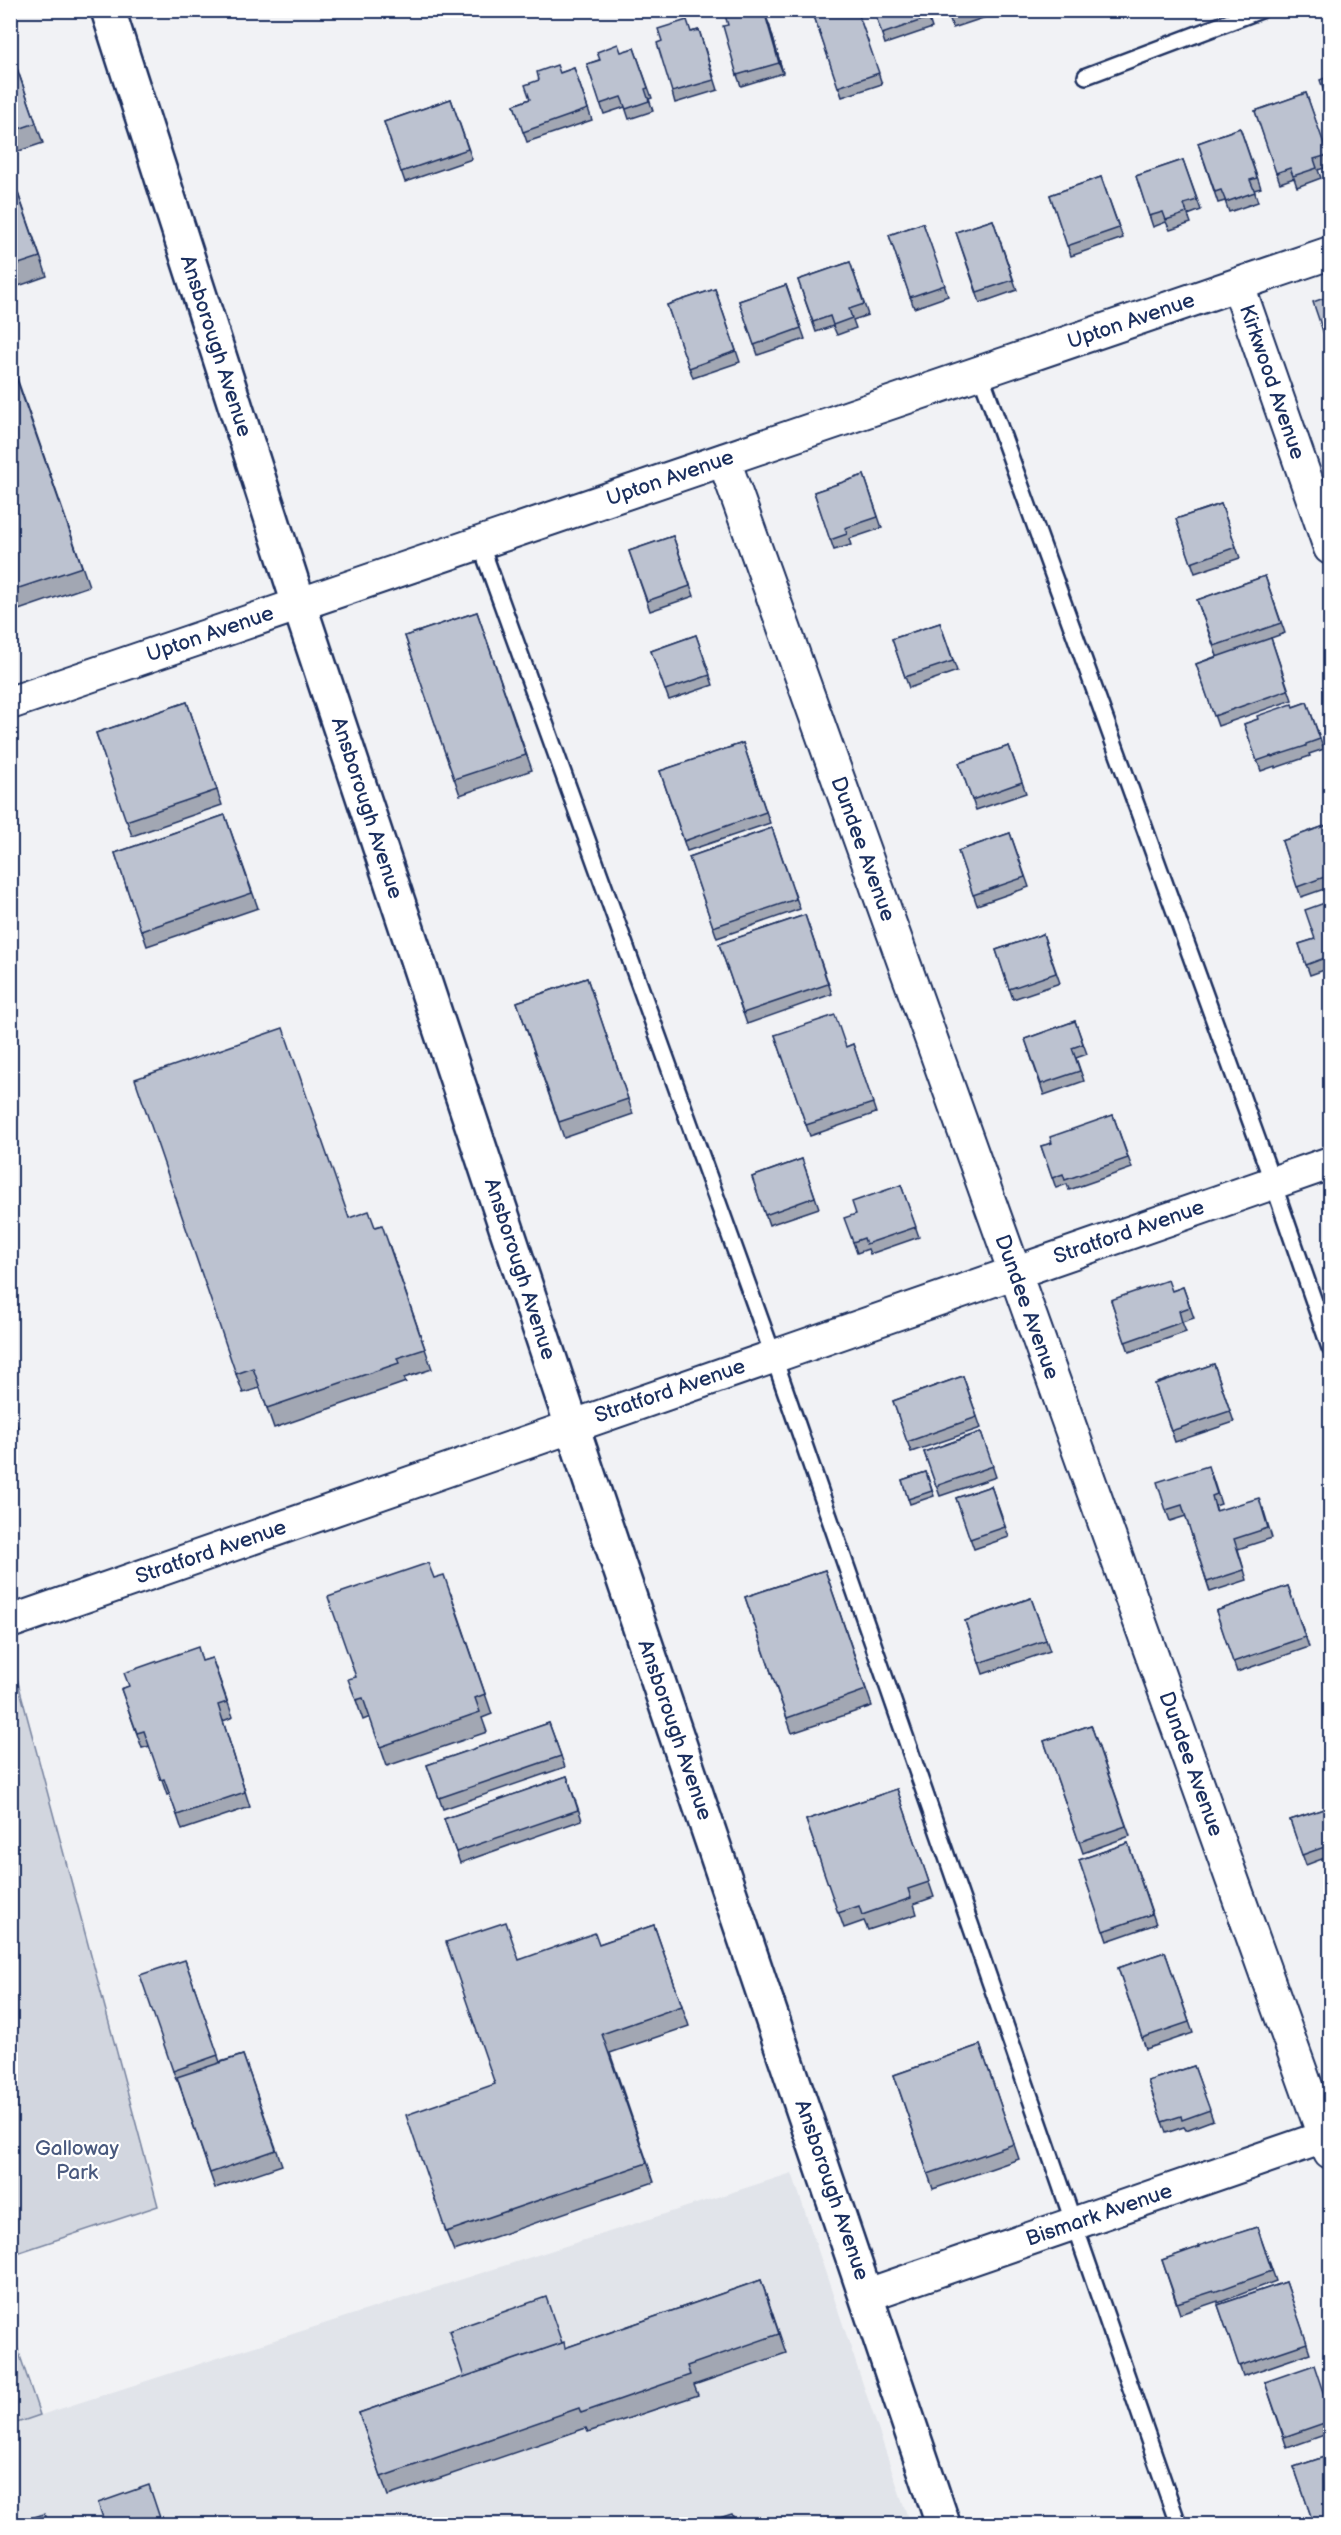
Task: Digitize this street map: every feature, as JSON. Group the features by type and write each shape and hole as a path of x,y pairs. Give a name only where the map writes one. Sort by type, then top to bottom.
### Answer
{"main road":[{"name":"Ansborough Avenue","path":"108,10 299,604 572,1425 943,2524"}],"street":[{"name":"Upton Avenue","path":"10,703 1330,253"},
{"name":"Kirkwood Avenue","path":"1238,285 1330,548"},
{"name":"Dundee Avenue","path":"724,460 1329,2142"},
{"name":"Stratford Avenue","path":"10,1622 1330,1163"},
{"name":"Bismark Avenue","path":"867,2295 1074,2224 1329,2142"}],"lane":[{"path":"1086,76 1262,10"},
{"path":"980,373 1273,1183 1330,1348"},
{"path":"480,543 773,1355 1178,2524"}],"shaded area":[{"path":"792,2173 910,2524 11,2524 10,2425"}],"green space":[{"name":"Galloway Park","path":"12,1660 158,2206 11,2255 10,1661"},
{"path":"11,2329 40,2415 10,2425"}],"building":[{"path":"755,10 756,16 765,14 779,63 737,75 723,26 728,25 724,12"},
{"path":"812,10 857,10 879,73 838,87"},
{"path":"874,10 925,10 928,18 882,34"},
{"path":"947,10 972,10 950,18"},
{"path":"687,20 691,32 699,30 714,80 672,92 657,43 662,41 658,29"},
{"path":"618,44 621,52 634,48 648,88 645,89 649,101 626,109 621,97 600,104 587,64 600,60 597,52"},
{"path":"10,49 36,123 10,132"},
{"path":"557,65 560,73 574,68 588,109 523,132 514,105 530,99 525,85 539,80 537,72"},
{"path":"1330,76 1330,109 1320,80"},
{"path":"1306,93 1328,155 1314,159 1317,168 1293,176 1290,168 1276,173 1255,111"},
{"path":"451,99 468,149 401,172 384,122"},
{"path":"1240,128 1257,178 1250,180 1255,192 1226,202 1221,190 1215,192 1198,143"},
{"path":"1183,160 1197,200 1184,204 1187,213 1166,220 1163,212 1149,216 1136,176"},
{"path":"10,171 40,257 10,267"},
{"path":"1101,177 1119,228 1067,246 1050,195"},
{"path":"993,220 1013,280 977,292 956,232"},
{"path":"923,223 945,285 910,297 889,235"},
{"path":"850,262 864,304 849,309 852,318 833,325 830,316 813,322 798,280"},
{"path":"786,285 801,328 754,345 739,301"},
{"path":"715,289 736,351 689,368 667,305"},
{"path":"1330,296 1330,352 1313,302"},
{"path":"10,360 82,567 10,591"},
{"path":"864,475 878,517 845,528 847,534 830,540 814,492"},
{"path":"1221,504 1236,547 1191,563 1176,519"},
{"path":"673,536 690,586 647,601 629,551"},
{"path":"1265,576 1281,623 1214,646 1197,600"},
{"path":"477,612 526,755 454,779 405,636"},
{"path":"940,623 953,661 905,677 892,639"},
{"path":"696,635 710,675 665,690 651,651"},
{"path":"1271,638 1288,690 1214,716 1196,664"},
{"path":"187,702 217,790 126,821 96,733"},
{"path":"1307,702 1320,739 1306,746 1257,761 1244,724 1258,719 1257,716 1292,704 1293,707"},
{"path":"743,743 766,812 684,841 660,771"},
{"path":"1009,746 1022,782 972,800 959,763"},
{"path":"225,815 252,893 141,931 115,853"},
{"path":"1330,824 1330,875 1297,887 1282,841"},
{"path":"772,828 796,899 713,927 689,857"},
{"path":"1010,833 1025,877 973,895 958,851"},
{"path":"1330,901 1330,956 1306,965 1299,944 1315,939 1305,910"},
{"path":"805,915 828,984 743,1013 719,944"},
{"path":"1043,934 1056,973 1009,989 996,950"},
{"path":"1330,974 1330,995 1324,976"},
{"path":"587,978 628,1099 559,1122 517,1002"},
{"path":"835,1015 846,1047 853,1044 873,1103 806,1125 775,1035"},
{"path":"1075,1021 1083,1044 1072,1048 1080,1071 1041,1084 1025,1039"},
{"path":"283,1028 349,1218 369,1211 375,1227 382,1225 425,1349 397,1358 399,1363 267,1408 253,1368 236,1374 135,1079"},
{"path":"1113,1115 1128,1158 1065,1180 1063,1174 1052,1178 1041,1146 1052,1143 1050,1137"},
{"path":"802,1159 815,1197 765,1215 752,1177"},
{"path":"901,1185 916,1227 866,1244 864,1238 853,1242 844,1218 856,1214 852,1202"},
{"path":"1168,1280 1172,1291 1183,1287 1190,1307 1179,1311 1182,1322 1125,1342 1111,1300"},
{"path":"1214,1364 1230,1411 1171,1431 1155,1384"},
{"path":"963,1376 977,1417 907,1442 893,1401"},
{"path":"981,1432 993,1466 936,1486 924,1452"},
{"path":"1208,1466 1217,1494 1212,1496 1216,1511 1259,1498 1268,1528 1234,1539 1244,1570 1207,1582 1182,1505 1166,1510 1157,1482"},
{"path":"926,1472 932,1491 908,1499 902,1480"},
{"path":"991,1486 1005,1527 970,1539 956,1498"},
{"path":"428,1563 434,1578 444,1575 485,1694 475,1698 480,1712 380,1747 363,1698 356,1700 348,1679 356,1677 328,1597"},
{"path":"825,1570 866,1690 787,1718 745,1597"},
{"path":"1288,1586 1305,1637 1233,1662 1216,1611"},
{"path":"1031,1598 1046,1640 979,1663 965,1621"},
{"path":"198,1647 202,1661 212,1658 227,1702 218,1705 245,1792 177,1815 164,1779 161,1780 144,1731 137,1733 121,1689 129,1686 124,1673"},
{"path":"549,1723 561,1756 439,1798 427,1765"},
{"path":"1091,1725 1126,1826 1079,1842 1044,1741"},
{"path":"567,1776 578,1810 456,1852 444,1819"},
{"path":"897,1789 929,1882 908,1889 911,1898 862,1915 859,1906 838,1913 806,1820"},
{"path":"1330,1807 1330,1845 1302,1855 1290,1820"},
{"path":"1128,1843 1152,1914 1103,1931 1079,1860"},
{"path":"506,1922 519,1960 595,1933 599,1944 654,1925 682,2006 602,2034 647,2163 446,2232 406,2115 495,2084 446,1942"},
{"path":"1165,1952 1189,2022 1142,2038 1118,1968"},
{"path":"185,1960 218,2055 173,2071 140,1975"},
{"path":"980,2045 1014,2144 928,2174 894,2075"},
{"path":"243,2055 276,2150 210,2173 177,2077"},
{"path":"1194,2066 1210,2110 1182,2120 1181,2116 1162,2122 1148,2081"},
{"path":"1257,2227 1272,2271 1177,2303 1162,2260"},
{"path":"761,2280 779,2334 687,2366 690,2375 581,2413 579,2408 381,2477 359,2413 564,2342 565,2348"},
{"path":"1286,2282 1307,2343 1239,2366 1218,2305"},
{"path":"546,2297 562,2343 464,2377 449,2331"},
{"path":"1314,2365 1330,2413 1330,2421 1284,2437 1265,2382"},
{"path":"1330,2455 1330,2516 1313,2522 1294,2467"},
{"path":"149,2485 162,2524 105,2524 98,2503"},
{"path":"44,2514 48,2524 12,2524"},
{"path":"732,2514 736,2524 701,2524"}]}
